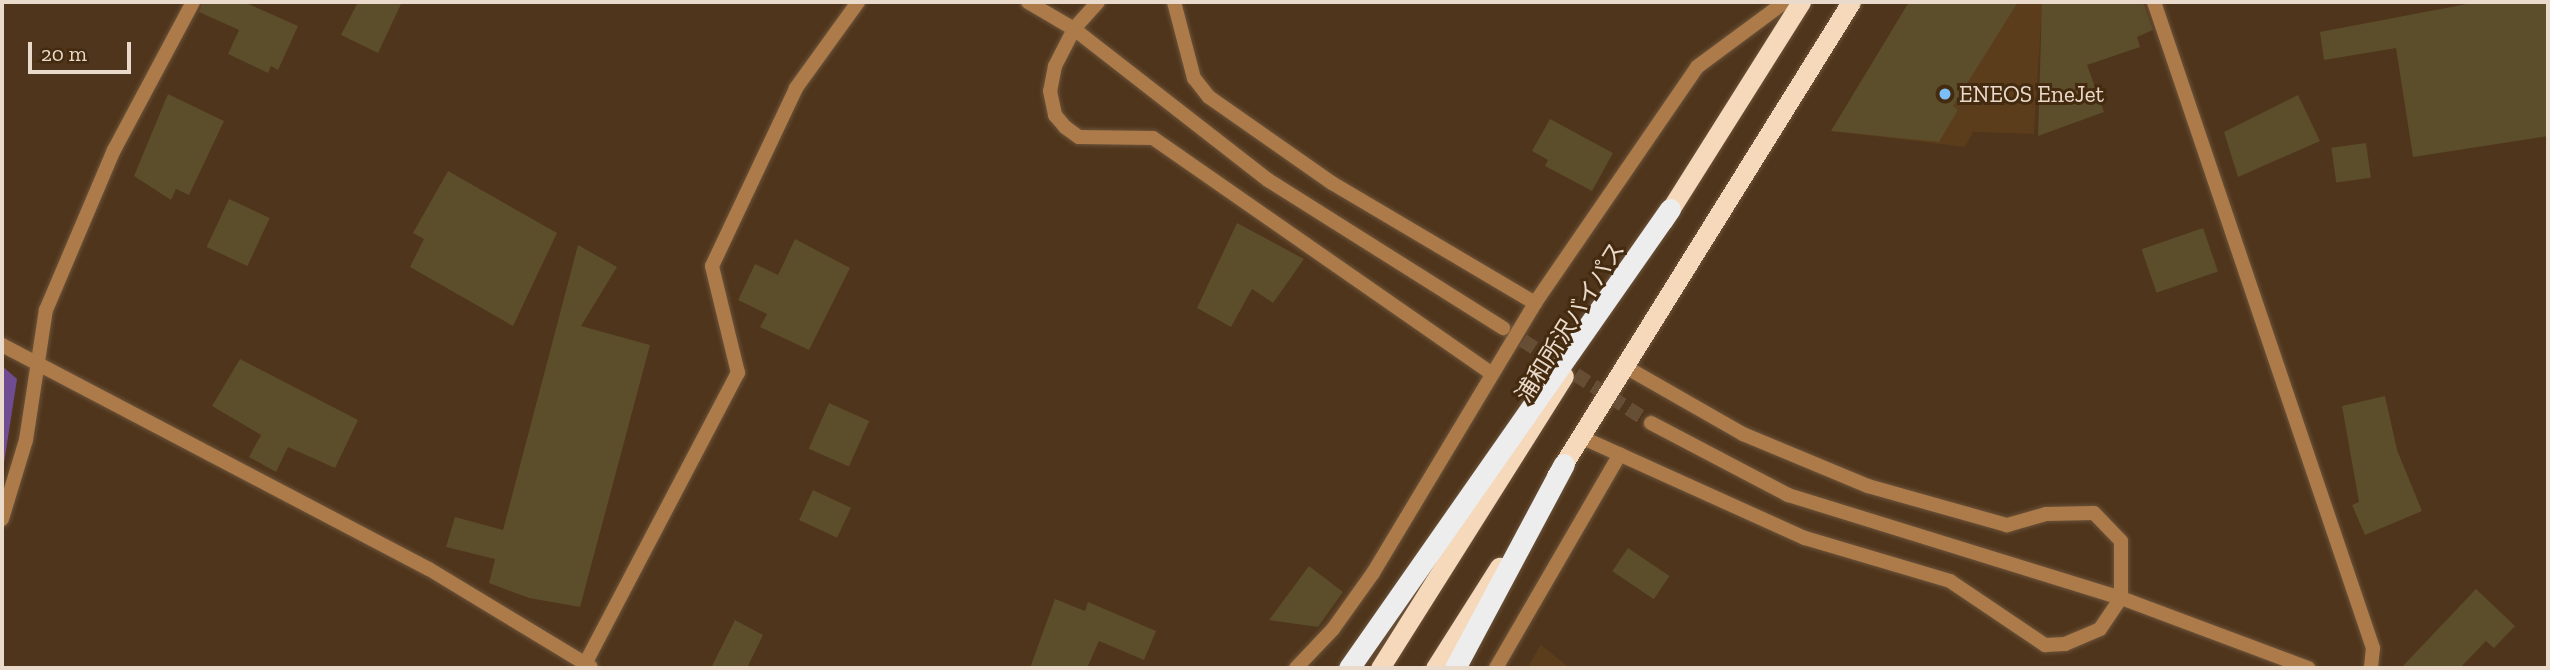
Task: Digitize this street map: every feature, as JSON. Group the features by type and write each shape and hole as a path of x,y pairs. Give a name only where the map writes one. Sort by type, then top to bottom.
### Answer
{"highway":[{"name":"浦和所沢バイパス","path":"1380,668 1801,2"},
{"path":"1436,668 1851,2"},
{"path":"1349,668 1670,209"},
{"path":"1455,668 1564,464"}],"street":[{"path":"2,519 26,440 35,361 46,310 83,219 193,2"},
{"path":"2,345 429,569 589,665 738,373 712,266 715,256 796,88 858,2"},
{"path":"1028,2 1074,29 1268,180 1503,328"},
{"path":"1098,2 1074,29 1050,91 1055,114 1065,127 1079,136 1153,138 1491,373"},
{"path":"1174,2 1194,78 1209,97 1332,183 1535,303"},
{"path":"1296,668 1333,629 1373,573 1535,303 1697,67 1785,2"},
{"path":"2154,2 2373,648 2371,668"},
{"path":"1581,437 1735,511 1804,538 1950,581 2045,645 2065,644 2100,629 2121,598 2121,541 2094,513 2065,511 2022,523 1994,523 1868,486 1743,434 1624,366"},
{"path":"1651,423 1788,495 2121,598 2308,668"},
{"path":"1496,668 1620,454"}],"shaded area":[{"name":"ENEOS EneJet","path":"1909,2 2045,2 2048,24 2041,24 2034,134 1973,132 1965,147 1831,131"},
{"path":"2,366 17,379 2,476"},
{"path":"1541,645 1570,668 1527,668"}],"building":[{"path":"203,2 244,2 298,26 278,70 271,66 268,73 228,54 239,30 199,12"},
{"path":"358,2 402,2 378,53 341,35"},
{"name":"ENEOS EneJet","path":"1909,2 2018,2 1953,106 1958,110 1939,142 1831,131"},
{"path":"2042,2 2143,2 2153,30 2137,37 2140,47 2087,65 2104,112 2038,136"},
{"path":"2477,2 2548,2 2548,136 2413,157 2396,48 2324,60 2320,32"},
{"path":"168,94 224,121 189,195 176,189 171,200 134,176"},
{"path":"2298,95 2320,141 2238,177 2224,132"},
{"path":"1550,119 1613,153 1592,191 1545,166 1548,160 1532,151"},
{"path":"2366,143 2371,178 2336,183 2331,148"},
{"path":"448,171 557,233 513,326 410,267 424,239 413,233"},
{"path":"229,199 270,218 247,266 207,247"},
{"path":"1237,223 1304,259 1273,303 1252,289 1231,327 1197,308"},
{"path":"2203,228 2218,271 2157,293 2142,249"},
{"path":"795,239 850,268 809,350 760,327 767,314 738,300 755,264 778,275"},
{"path":"578,245 617,267 581,326 650,345 580,607 529,598 489,583 495,559 446,547 455,517 503,530"},
{"path":"240,359 358,420 335,468 288,447 276,472 249,457 261,435 212,406"},
{"path":"2385,396 2397,450 2422,511 2365,535 2352,505 2359,502 2342,406"},
{"path":"829,403 869,421 849,467 809,449"},
{"path":"813,490 851,508 837,538 799,520"},
{"path":"1628,548 1669,576 1654,599 1612,571"},
{"path":"1309,566 1343,592 1318,627 1269,620"},
{"path":"2476,589 2515,626 2494,648 2486,641 2460,668 2401,668"},
{"path":"1055,599 1085,611 1088,602 1156,631 1144,660 1099,641 1087,668 1030,668"},
{"path":"735,620 763,635 747,668 711,668"}],"tunnel":[{"path":"1505,329 1651,423"}],"place":[{"name":"ENEOS EneJet","path":"1945,94"}]}
